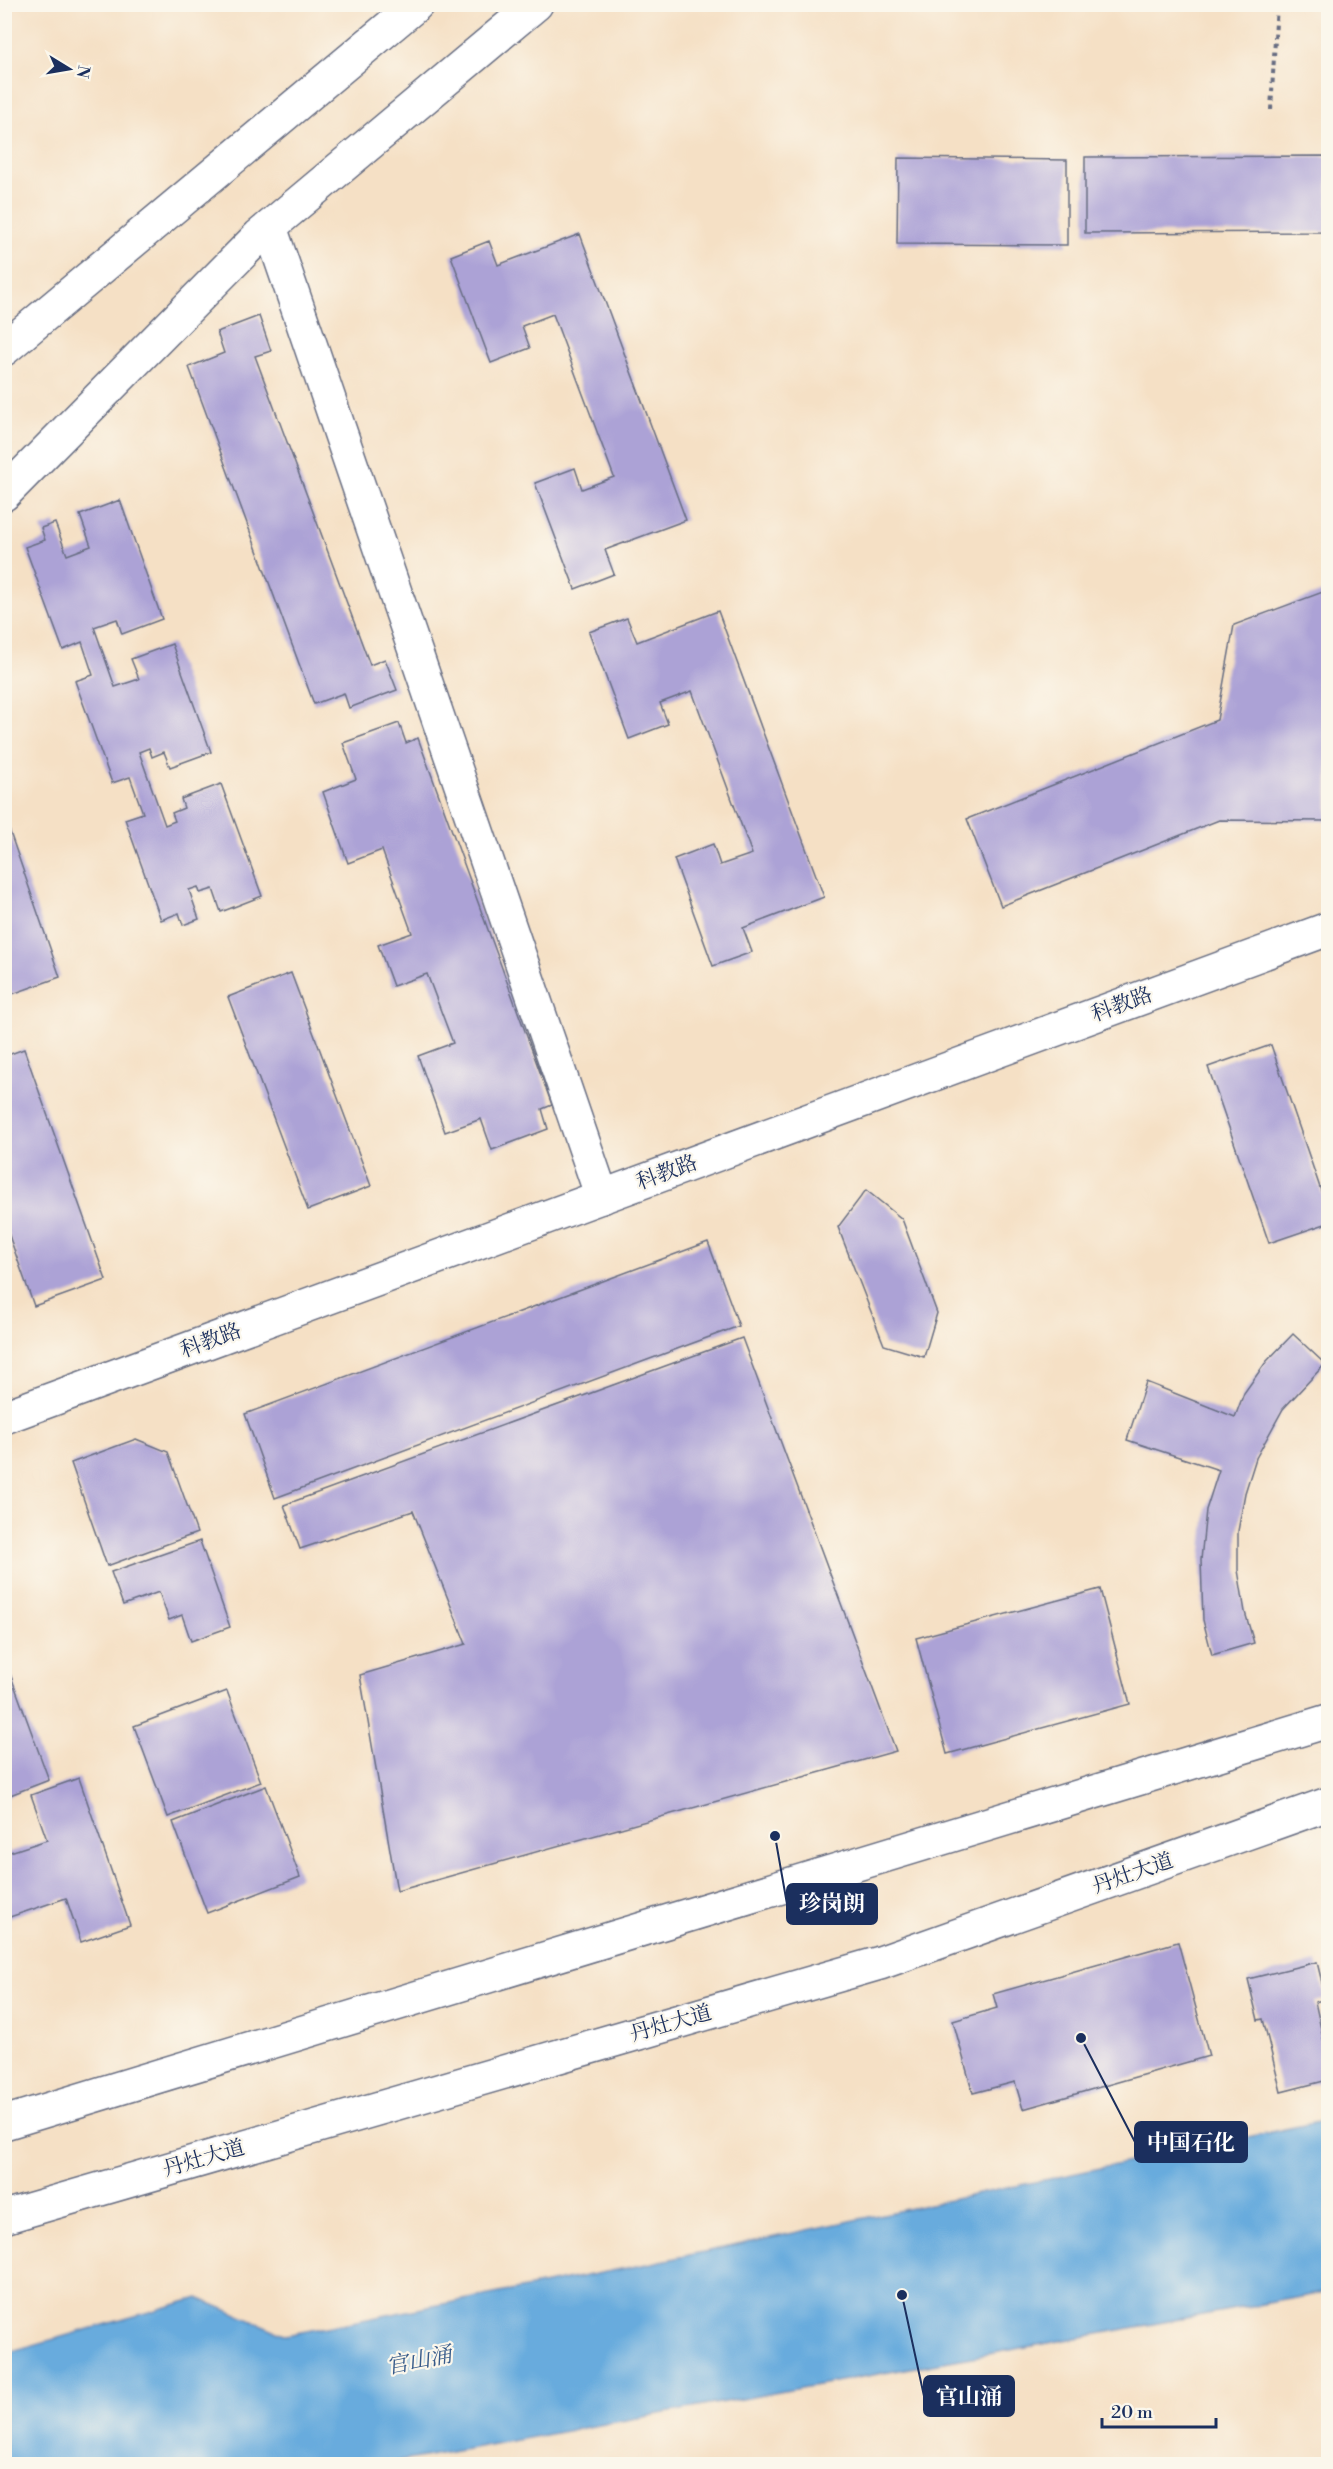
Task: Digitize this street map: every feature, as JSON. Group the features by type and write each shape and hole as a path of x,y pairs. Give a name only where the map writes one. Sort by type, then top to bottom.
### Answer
{"street":[{"path":"4,349 417,4"},
{"path":"4,494 270,226 536,4"},
{"path":"270,226 602,1197"},
{"name":"科教路","path":"4,1417 1329,929"},
{"path":"4,2123 1329,1721"},
{"name":"丹灶大道","path":"4,2217 880,1963 1329,1804"}],"path":[{"path":"1270,110 1277,4"}],"water":[{"name":"官山涌","path":"1328,2120 1328,2292 385,2464 5,2464 5,2353 198,2298 286,2335 647,2264"}],"building":[{"path":"1328,156 1328,232 1085,233 1085,157"},
{"path":"898,158 1067,160 1067,245 897,244"},
{"path":"580,234 686,520 605,550 614,574 575,589 535,483 575,468 582,489 614,477 553,314 522,326 530,348 491,363 451,256 489,241 498,265"},
{"path":"259,316 271,351 255,356 370,665 385,659 397,690 349,708 344,693 314,704 189,367 224,353 217,332"},
{"path":"120,500 162,619 122,634 117,619 94,627 115,687 139,679 131,659 172,644 211,752 170,767 164,752 152,757 149,748 139,752 165,825 175,821 172,813 184,808 181,799 221,784 262,896 221,912 213,889 200,893 198,887 189,890 199,919 183,925 179,913 161,920 125,819 143,813 130,777 112,783 75,681 93,675 82,642 63,650 25,547 45,540 41,528 55,523 67,555 91,546 80,515"},
{"path":"1328,590 1328,821 1219,820 1001,906 967,819 1217,720 1234,625"},
{"path":"718,611 824,897 743,928 752,952 713,966 674,859 713,844 720,865 752,854 692,691 660,703 668,724 629,739 589,632 627,618 637,642"},
{"path":"399,723 406,743 418,738 552,1105 542,1109 548,1129 492,1150 481,1119 445,1132 418,1056 453,1043 427,974 393,986 378,945 412,933 382,850 348,863 323,792 356,779 343,743"},
{"path":"4,815 60,977 4,997"},
{"path":"291,973 371,1186 308,1210 228,997"},
{"path":"1271,1045 1328,1211 1328,1223 1269,1243 1208,1067"},
{"path":"24,1049 106,1280 34,1306 5,1224 5,1056"},
{"path":"866,1190 902,1219 937,1313 924,1357 884,1345 838,1227"},
{"path":"708,1242 739,1326 275,1498 245,1414"},
{"path":"1293,1334 1325,1364 1283,1409 1256,1458 1245,1493 1238,1531 1238,1570 1245,1612 1254,1643 1212,1655 1203,1620 1201,1560 1206,1510 1219,1470 1127,1440 1146,1382 1235,1417 1244,1393 1266,1362"},
{"path":"742,1338 896,1751 397,1891 360,1675 466,1644 413,1511 300,1549 284,1505"},
{"path":"136,1439 168,1452 197,1533 107,1566 71,1463"},
{"path":"200,1541 230,1627 191,1641 182,1615 169,1620 159,1592 123,1605 111,1572"},
{"path":"1100,1589 1130,1704 947,1754 916,1638"},
{"path":"5,1660 49,1780 5,1797 4,1795"},
{"path":"227,1691 261,1782 168,1817 134,1726"},
{"path":"79,1778 130,1925 81,1942 66,1898 4,1919 4,1854 47,1840 31,1795"},
{"path":"266,1786 300,1877 207,1913 173,1822"},
{"path":"1178,1942 1209,2056 1023,2109 1015,2082 973,2093 953,2021 997,2008 993,1994"},
{"path":"1317,1962 1326,1999 1315,2002 1328,2060 1328,2080 1281,2092 1263,2019 1258,2020 1248,1979"}],"place":[{"name":"珍岗朗","path":"775,1836"},
{"name":"中国石化","path":"1081,2038"},
{"name":"官山涌","path":"902,2295"}]}
